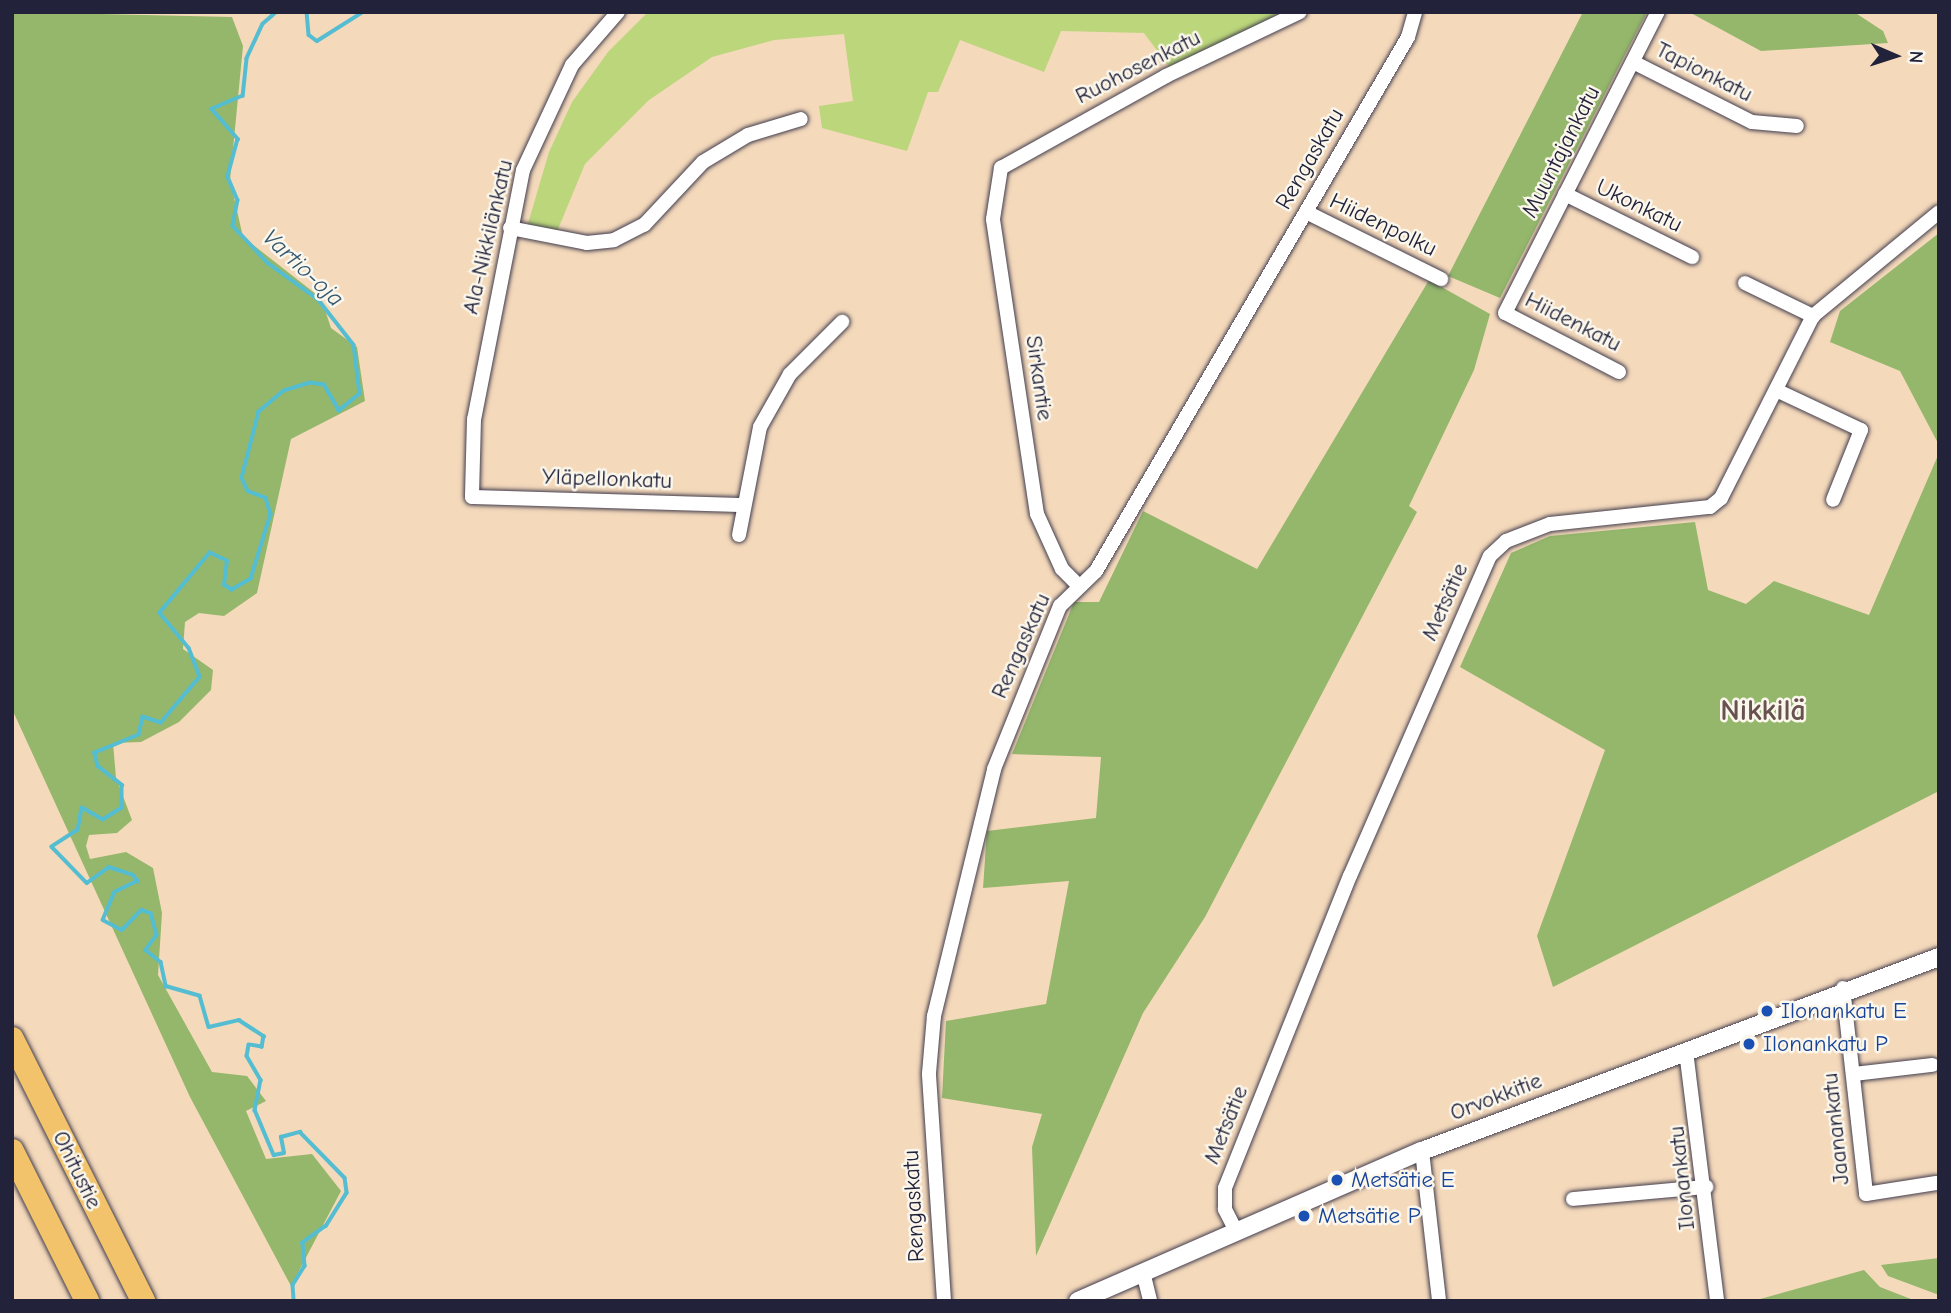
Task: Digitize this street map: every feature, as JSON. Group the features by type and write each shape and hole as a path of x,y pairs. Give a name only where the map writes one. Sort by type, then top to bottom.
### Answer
{"highway":[{"name":"Ohitustie","path":"12,1040 143,1301"},
{"path":"12,1151 87,1301"}],"street":[{"name":"Ala-Nikkilänkatu","path":"472,497 474,419 523,170 550,104 572,65 618,12"},
{"name":"Ruohosenkatu","path":"1001,168 1300,12"},
{"name":"Rengaskatu","path":"944,1301 929,1073 934,1016 994,769 1060,606 1077,584 1096,571 1408,37 1415,12"},
{"name":"Muuntajankatu","path":"1505,313 1658,12"},
{"name":"Tapionkatu","path":"1633,62 1752,122 1797,126"},
{"path":"510,228 587,243 614,240 645,225 703,162 748,135 801,119"},
{"name":"Sirkantie","path":"1001,168 993,219 1037,514 1062,569 1077,584"},
{"name":"Ukonkatu","path":"1565,194 1692,257"},
{"name":"Hiidenpolku","path":"1306,212 1441,279"},
{"name":"Metsätie","path":"1236,1231 1225,1209 1225,1188 1350,876 1490,556 1506,541 1550,524 1710,507 1721,498 1814,316 1939,212"},
{"path":"1745,283 1814,316"},
{"name":"Hiidenkatu","path":"1505,313 1619,372"},
{"path":"739,535 741,505 760,427 790,374 842,322"},
{"path":"1776,390 1861,430 1833,500"},
{"name":"Yläpellonkatu","path":"472,497 741,505"},
{"name":"Orvokkitie","path":"1079,1301 1422,1151 1843,988 1939,957"},
{"name":"Jaanankatu","path":"1843,988 1866,1194 1936,1183"},
{"name":"Ilonankatu","path":"1686,1051 1706,1187 1717,1301"},
{"path":"1854,1074 1932,1065"},
{"path":"1422,1151 1439,1301"},
{"path":"1573,1199 1706,1187"},
{"path":"1143,1272 1150,1301"}],"green space":[{"path":"12,12 232,17 243,46 230,180 243,237 321,298 331,328 357,347 365,401 291,439 257,593 224,616 199,613 185,622 183,649 213,670 211,690 179,722 141,742 113,743 116,778 132,820 117,833 89,835 86,846 90,859 126,852 153,868 162,913 158,975 212,1072 247,1076 266,1101 246,1111 266,1159 312,1154 341,1191 291,1286 190,1097 12,709"},
{"path":"648,12 1285,12 1170,68 1144,33 1061,31 1044,72 960,40 938,92 928,92 907,151 822,128 819,106 853,101 844,34 774,40 712,57 649,100 585,164 556,234 527,227 549,152 572,102 608,52"},
{"path":"1583,12 1647,12 1500,298 1448,276"},
{"path":"1689,12 1854,12 1883,31 1888,43 1761,51"},
{"path":"1939,233 1939,445 1900,371 1830,342 1840,311"},
{"path":"1429,280 1490,314 1474,370 1409,506 1417,512 1205,917 1143,1013 1036,1256 1032,1147 1042,1114 942,1098 946,1021 1046,1004 1069,881 983,888 987,831 1096,818 1101,757 1012,754 1074,602 1099,602 1143,511 1257,569"},
{"path":"1939,453 1939,791 1553,987 1537,936 1605,750 1460,667 1511,553 1550,536 1695,522 1708,590 1746,604 1774,581 1869,615"},
{"path":"1939,1258 1939,1295 1888,1276 1881,1265"},
{"path":"1864,1270 1880,1287 1916,1301 1753,1301"}],"waterway":[{"name":"Vartio-oja","path":"277,12 263,24 247,59 243,96 212,109 238,139 228,177 238,200 233,226 268,263 318,299 354,345 360,394 339,411 324,385 310,383 284,391 259,412 242,478 248,491 266,498 271,514 251,579 232,590 224,585 227,561 210,553 160,613 189,648 200,677 161,723 143,717 139,735 95,753 98,766 122,785 122,808 103,820 82,808 78,830 52,847 87,883 109,867 133,875 138,881 115,892 103,920 122,930 141,910 151,913 157,935 146,950 161,962 166,986 200,996 209,1027 239,1020 264,1036 262,1047 249,1045 247,1056 261,1080 255,1110 274,1155 284,1153 281,1137 300,1132 345,1178 347,1193 326,1226 303,1243 305,1266 293,1285 294,1301"},
{"name":"Vartio-oja","path":"307,12 309,35 317,41 363,12"}],"place":[{"name":"Ilonankatu E","path":"1767,1011"},
{"name":"Ilonankatu P","path":"1749,1044"},
{"name":"Metsätie E","path":"1337,1180"},
{"name":"Metsätie P","path":"1304,1216"}],"district":[{"name":"Nikkilä","path":"1763,711"}]}
